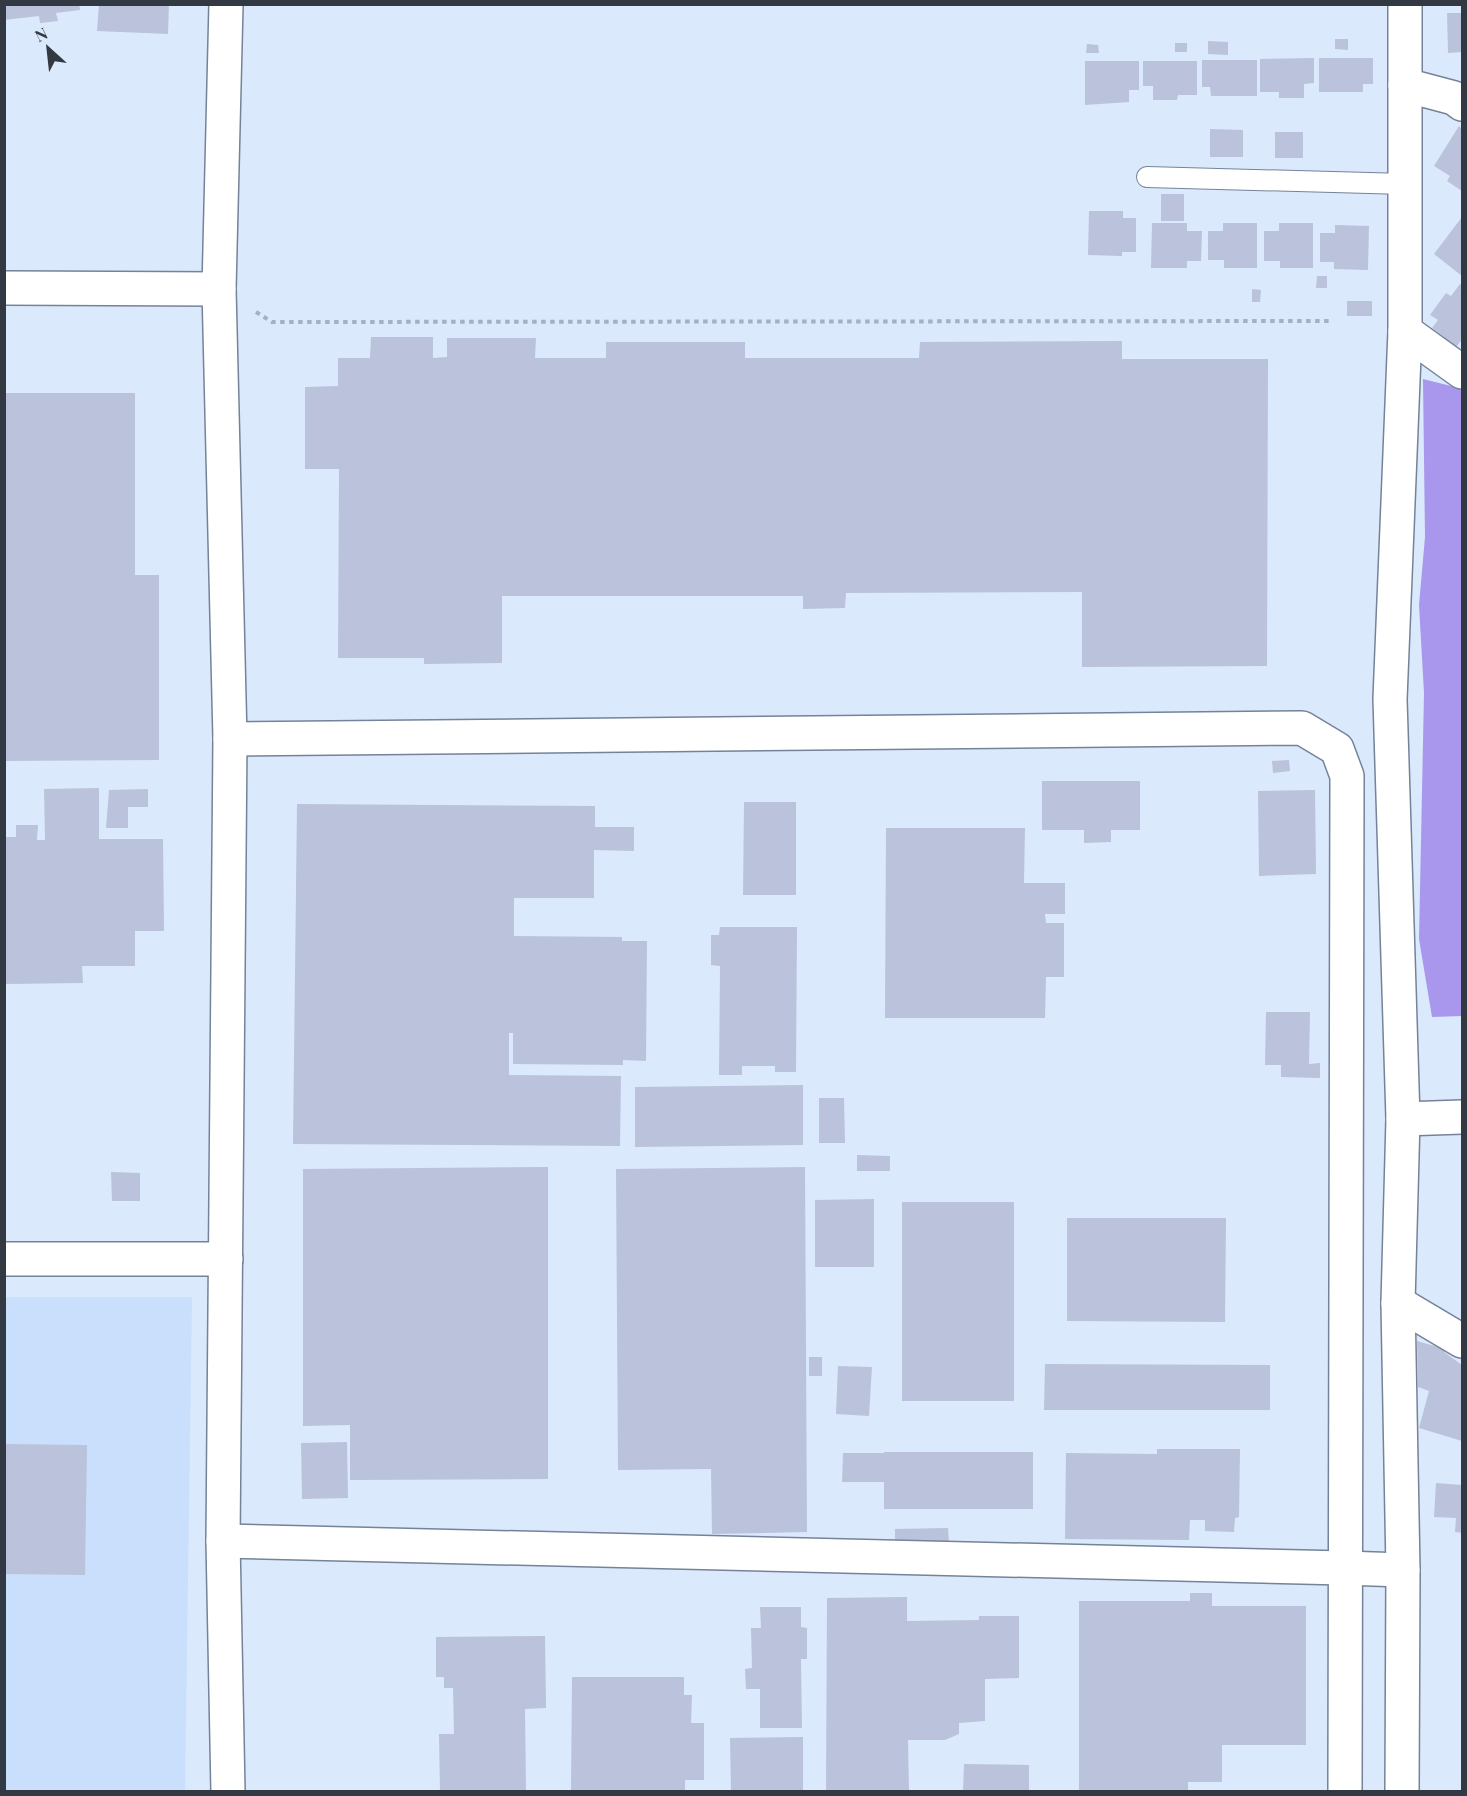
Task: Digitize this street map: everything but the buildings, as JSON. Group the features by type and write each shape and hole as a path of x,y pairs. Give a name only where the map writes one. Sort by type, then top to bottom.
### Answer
{"street":[{"path":"226,4 219,289 230,739 223,1541 228,1791"},
{"path":"1402,1791 1403,1570 1398,1303 1403,1119 1390,699 1405,331 1405,4"},
{"path":"1405,85 1454,98 1462,104"},
{"path":"4,288 219,289"},
{"path":"1405,331 1462,372"},
{"path":"230,739 1302,728 1337,749 1347,776 1345,1791"},
{"path":"1403,1119 1462,1117"},
{"path":"4,1259 226,1259"},
{"path":"1398,1303 1462,1341"},
{"path":"223,1541 1403,1570"}],"lane":[{"path":"1147,177 1405,184"}],"path":[{"path":"219,289 272,322 1333,321"}],"shaded area":[{"path":"1423,379 1459,388 1462,392 1462,1016 1432,1017 1419,939 1424,693 1419,605 1425,537"},
{"path":"4,1297 192,1297 185,1791 5,1791"}]}
